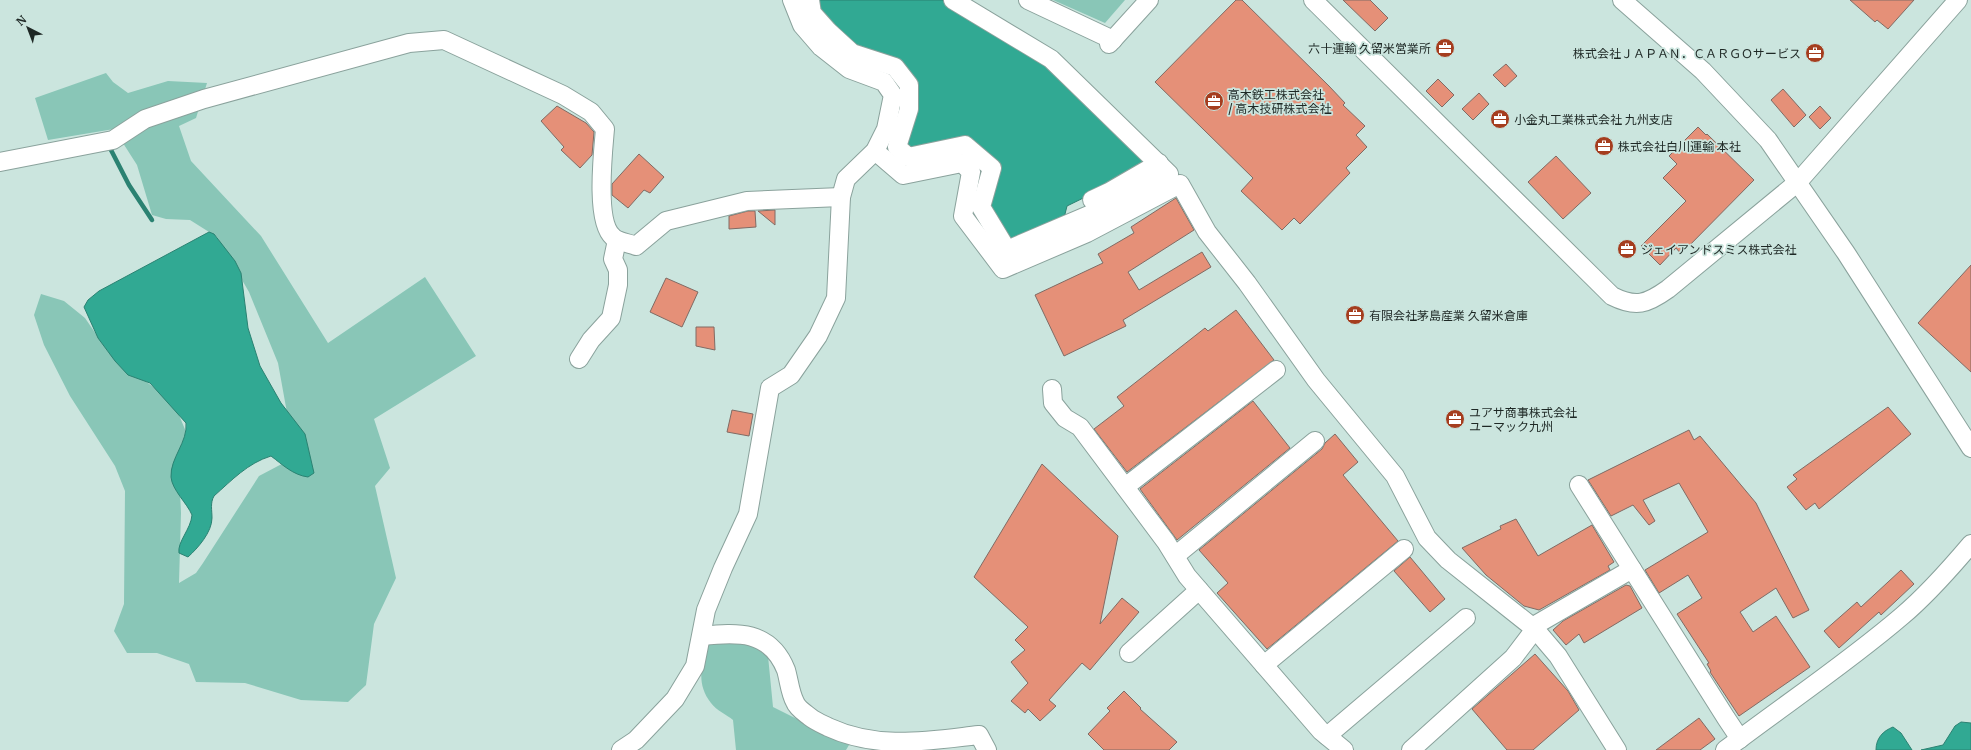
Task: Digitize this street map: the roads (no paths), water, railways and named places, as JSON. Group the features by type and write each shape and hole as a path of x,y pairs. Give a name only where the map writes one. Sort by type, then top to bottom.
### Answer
{"street":[{"path":"621,750 636,740 675,699 695,666 706,610 722,568 748,514 770,388 791,375 818,336 836,298 841,197 846,179 875,151 886,129 893,95 884,82 850,69 821,46 802,26 792,0"},
{"path":"810,0 812,13 828,32 852,53 895,67 909,85 909,109 897,147 908,157 965,145 992,168 981,207 1007,250 1124,200 1169,174 1051,59 954,0"},
{"path":"1028,0 1111,42 1149,0"},
{"path":"1313,0 1612,296 1624,302 1638,304 1655,298 1798,182 1958,0"},
{"path":"1622,0 1703,71 1768,140 1846,254 1971,448"},
{"path":"0,162 113,140 144,119 204,98 409,43 444,40 563,95 591,112 605,129 601,186 605,227 613,238 617,240 636,246 666,221 747,201 841,197"},
{"path":"875,151 903,175 962,163 971,172 963,216 1003,269 1088,233 1132,211 1180,184 1207,232 1248,283 1316,380 1395,476 1427,538 1448,560 1534,628 1558,656 1617,750"},
{"path":"1069,211 1109,192 1159,163"},
{"path":"579,359 591,340 611,318 618,285 618,270 613,259 617,240"},
{"path":"1125,487 1276,370"},
{"path":"1052,390 1053,403 1065,418 1080,427 1175,556 1187,576 1327,736 1344,750"},
{"path":"1175,556 1315,441"},
{"path":"1579,484 1740,738"},
{"path":"1726,750 1903,616 1944,576 1971,544"},
{"path":"1264,665 1404,549"},
{"path":"1411,750 1513,658 1534,628 1632,568"},
{"path":"1129,653 1199,590"},
{"path":"1327,736 1466,618"},
{"path":"702,636 742,633 761,640 775,652 785,669 795,703 811,718 841,734 876,747 979,735 987,750"}],"waterway":[{"path":"111,150 129,185 152,220"}],"place":[{"name":"六十運輸 久留米営業所","path":"1445,48"},
{"name":"株式会社ＪＡＰＡＮ．ＣＡＲＧＯサービス","path":"1815,53"},
{"name":"高木鉄工株式会社 / 高木技研株式会社","path":"1214,101"},
{"name":"小金丸工業株式会社 九州支店","path":"1500,119"},
{"name":"株式会社白川運輸 本社","path":"1604,146"},
{"name":"ジェイアンドスミス株式会社","path":"1627,249"},
{"name":"有限会社茅島産業 久留米倉庫","path":"1355,315"},
{"name":"ユアサ商事株式会社 ユーマック九州","path":"1455,419"}]}
